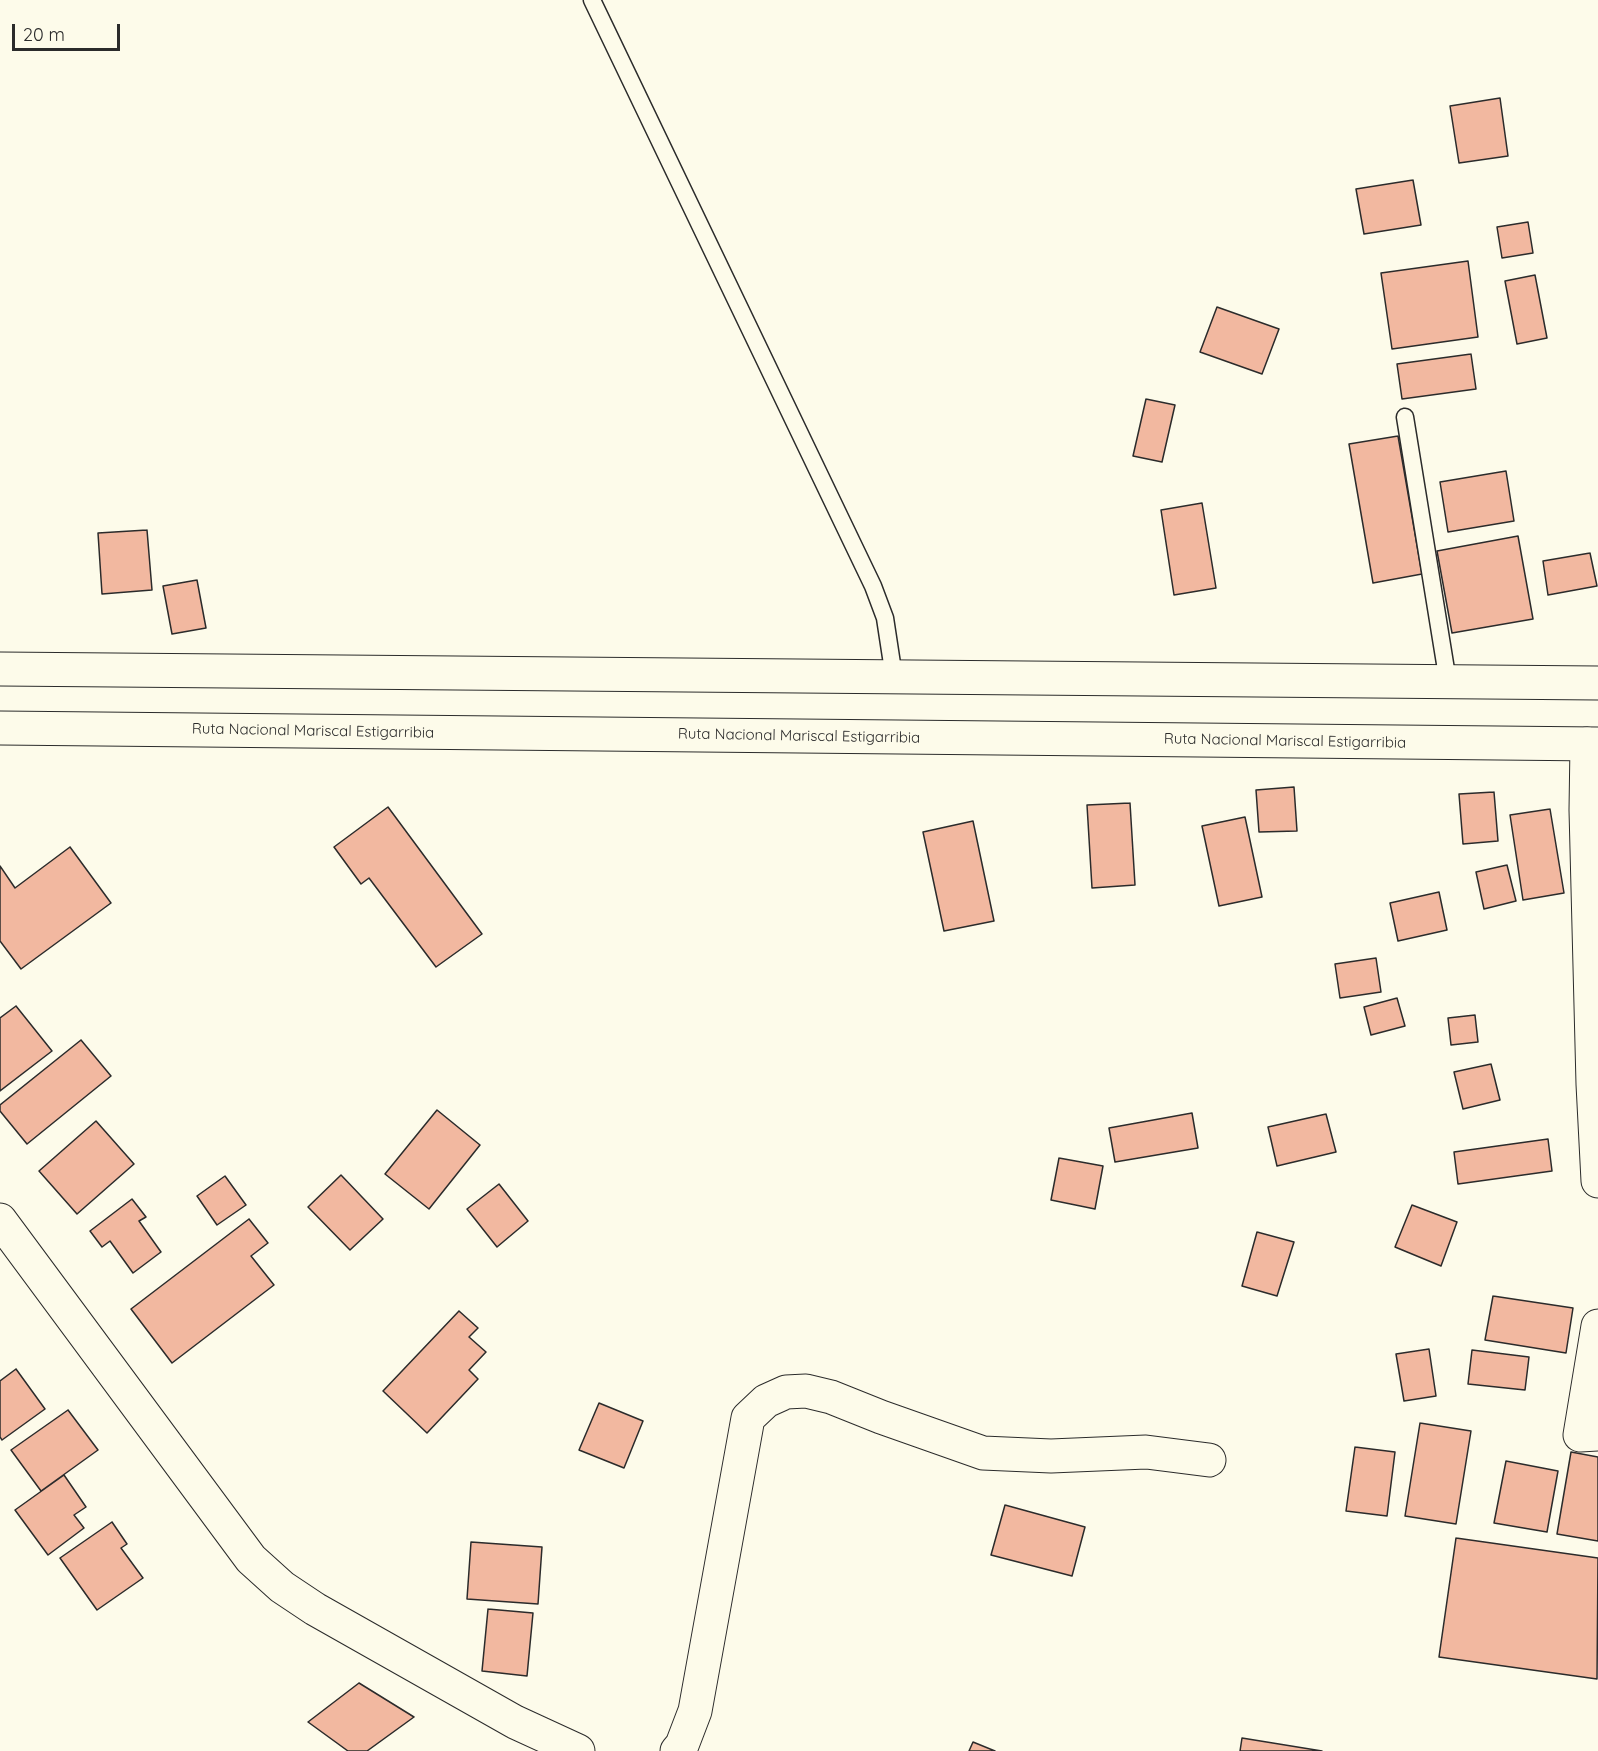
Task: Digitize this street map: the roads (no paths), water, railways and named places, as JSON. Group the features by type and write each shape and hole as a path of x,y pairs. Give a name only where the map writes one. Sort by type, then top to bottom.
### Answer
{"main road":[{"path":"0,669 1598,683"},
{"name":"Ruta Nacional Mariscal Estigarribia","path":"0,728 1592,744"},
{"path":"1592,744 1586,810 1593,1084 1598,1181"},
{"path":"0,1220 251,1559 282,1587 315,1609 515,1722 578,1751"},
{"path":"1598,1326 1580,1435 1598,1434"},
{"path":"677,1751 682,1745 694,1711 748,1418 766,1401 786,1392 806,1391 831,1397 983,1453 1051,1456 1146,1452 1209,1460"}],"lane":[{"path":"592,0 873,586 885,618 894,677"},
{"path":"1405,417 1448,682"}]}
